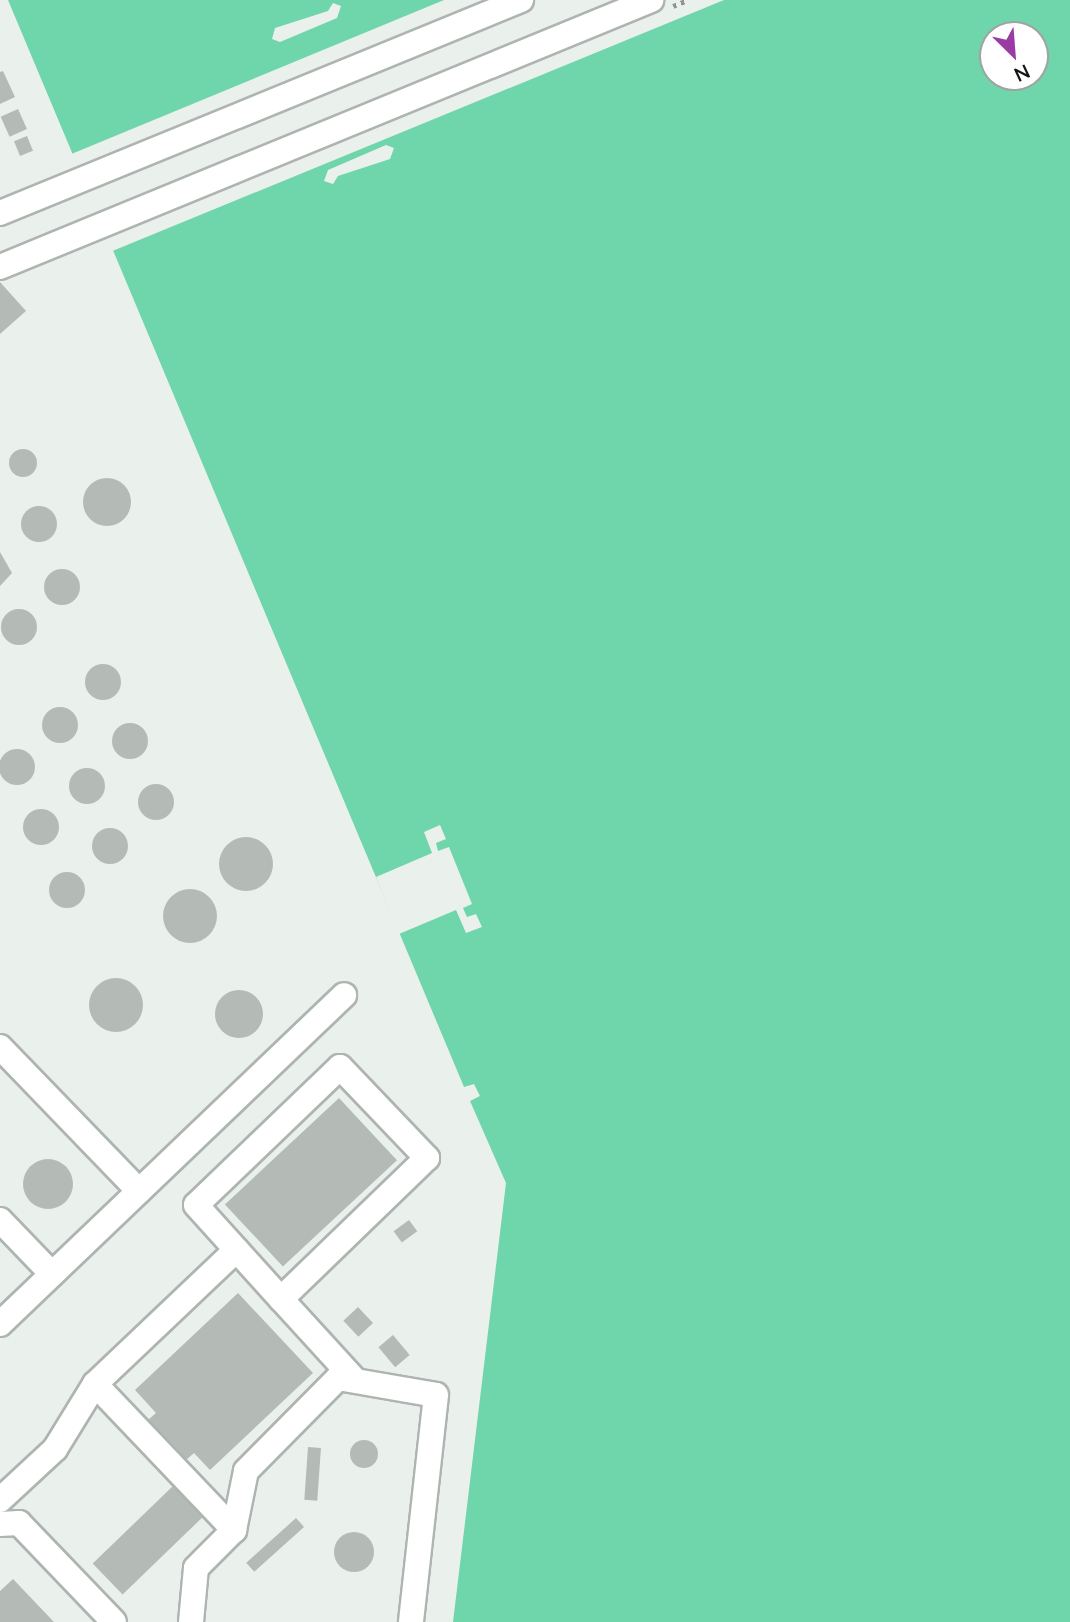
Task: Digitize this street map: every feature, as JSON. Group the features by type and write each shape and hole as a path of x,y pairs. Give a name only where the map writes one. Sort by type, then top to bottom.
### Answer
{"street":[{"path":"0,213 521,0"},
{"path":"0,267 651,0"},
{"path":"0,1324 344,995"},
{"path":"0,1046 139,1191"},
{"path":"281,1299 427,1158 340,1068 196,1205 236,1250 355,1380"},
{"path":"0,1220 52,1274"},
{"path":"0,1500 55,1449 95,1384 236,1250"},
{"path":"191,1622 196,1568 234,1530 246,1471 338,1378 436,1395 411,1622"},
{"path":"95,1384 234,1530"},
{"path":"0,1524 19,1523 114,1622"}],"shaded area":[{"path":"8,0 1070,0 1070,1622 453,1622 506,1183 470,1101 480,1096 474,1084 464,1087"}],"pier":[{"path":"444,0 724,0 110,252 69,155"},
{"path":"333,3 341,6 337,18 280,42 272,39 275,28 328,11"},
{"path":"386,145 394,148 390,159 338,176 333,184 324,181 328,170"},
{"path":"440,825 446,839 436,843 438,851 449,847 472,904 463,908 467,917 476,914 482,927 466,933 456,910 399,934 376,877 432,853 424,832"}],"building":[{"path":"3,71 15,97 0,104 0,72"},
{"path":"18,109 27,129 10,137 1,117"},
{"path":"27,136 33,151 20,156 14,141"},
{"path":"0,282 26,311 0,334"},
{"path":"23,449 33,453 37,463 33,473 23,477 13,473 9,463 13,453"},
{"path":"107,478 124,485 131,502 124,519 107,526 90,519 83,502 90,485"},
{"path":"39,506 52,511 57,524 52,537 39,542 26,537 21,524 26,511"},
{"path":"0,552 12,573 0,586"},
{"path":"62,569 75,574 80,587 75,600 62,605 49,600 44,587 49,574"},
{"path":"19,609 32,614 37,627 32,640 19,645 6,640 1,627 6,614"},
{"path":"103,664 116,669 121,682 116,695 103,700 90,695 85,682 90,669"},
{"path":"60,707 73,712 78,725 73,738 60,743 47,738 42,725 47,712"},
{"path":"130,723 143,728 148,741 143,754 130,759 117,754 112,741 117,728"},
{"path":"17,749 30,754 35,767 30,780 17,785 4,780 -1,767 4,754"},
{"path":"87,768 100,773 105,786 100,799 87,804 74,799 69,786 74,773"},
{"path":"156,784 169,789 174,802 169,815 156,820 143,815 138,802 143,789"},
{"path":"41,809 54,814 59,827 54,840 41,845 28,840 23,827 28,814"},
{"path":"110,828 123,833 128,846 123,859 110,864 97,859 92,846 97,833"},
{"path":"246,837 265,845 273,864 265,883 246,891 227,883 219,864 227,845"},
{"path":"67,872 80,877 85,890 80,903 67,908 54,903 49,890 54,877"},
{"path":"195,889 205,893 213,901 217,916 213,931 205,939 185,943 175,939 167,931 163,911 167,901 175,893"},
{"path":"116,978 135,986 143,1005 135,1024 116,1032 97,1024 89,1005 97,986"},
{"path":"239,990 256,997 263,1014 256,1031 239,1038 222,1031 215,1014 222,997"},
{"path":"339,1098 397,1160 283,1267 225,1204"},
{"path":"48,1159 66,1166 73,1184 66,1202 48,1209 30,1202 23,1184 30,1166"},
{"path":"409,1220 417,1231 402,1242 394,1231"},
{"path":"238,1293 313,1373 210,1470 194,1453 186,1460 148,1420 156,1413 135,1390"},
{"path":"358,1307 373,1323 358,1337 343,1321"},
{"path":"393,1335 410,1355 395,1367 378,1347"},
{"path":"364,1440 374,1444 378,1454 374,1464 364,1468 354,1464 350,1454 354,1444"},
{"path":"308,1447 321,1448 317,1501 304,1500"},
{"path":"174,1485 204,1516 123,1594 93,1563"},
{"path":"296,1518 304,1527 254,1572 246,1563"},
{"path":"354,1532 362,1533 368,1538 373,1544 373,1560 368,1566 362,1571 354,1572 346,1571 340,1566 335,1560 334,1552 335,1544 340,1538 346,1533"},
{"path":"13,1579 54,1622 0,1622 0,1591"}]}
